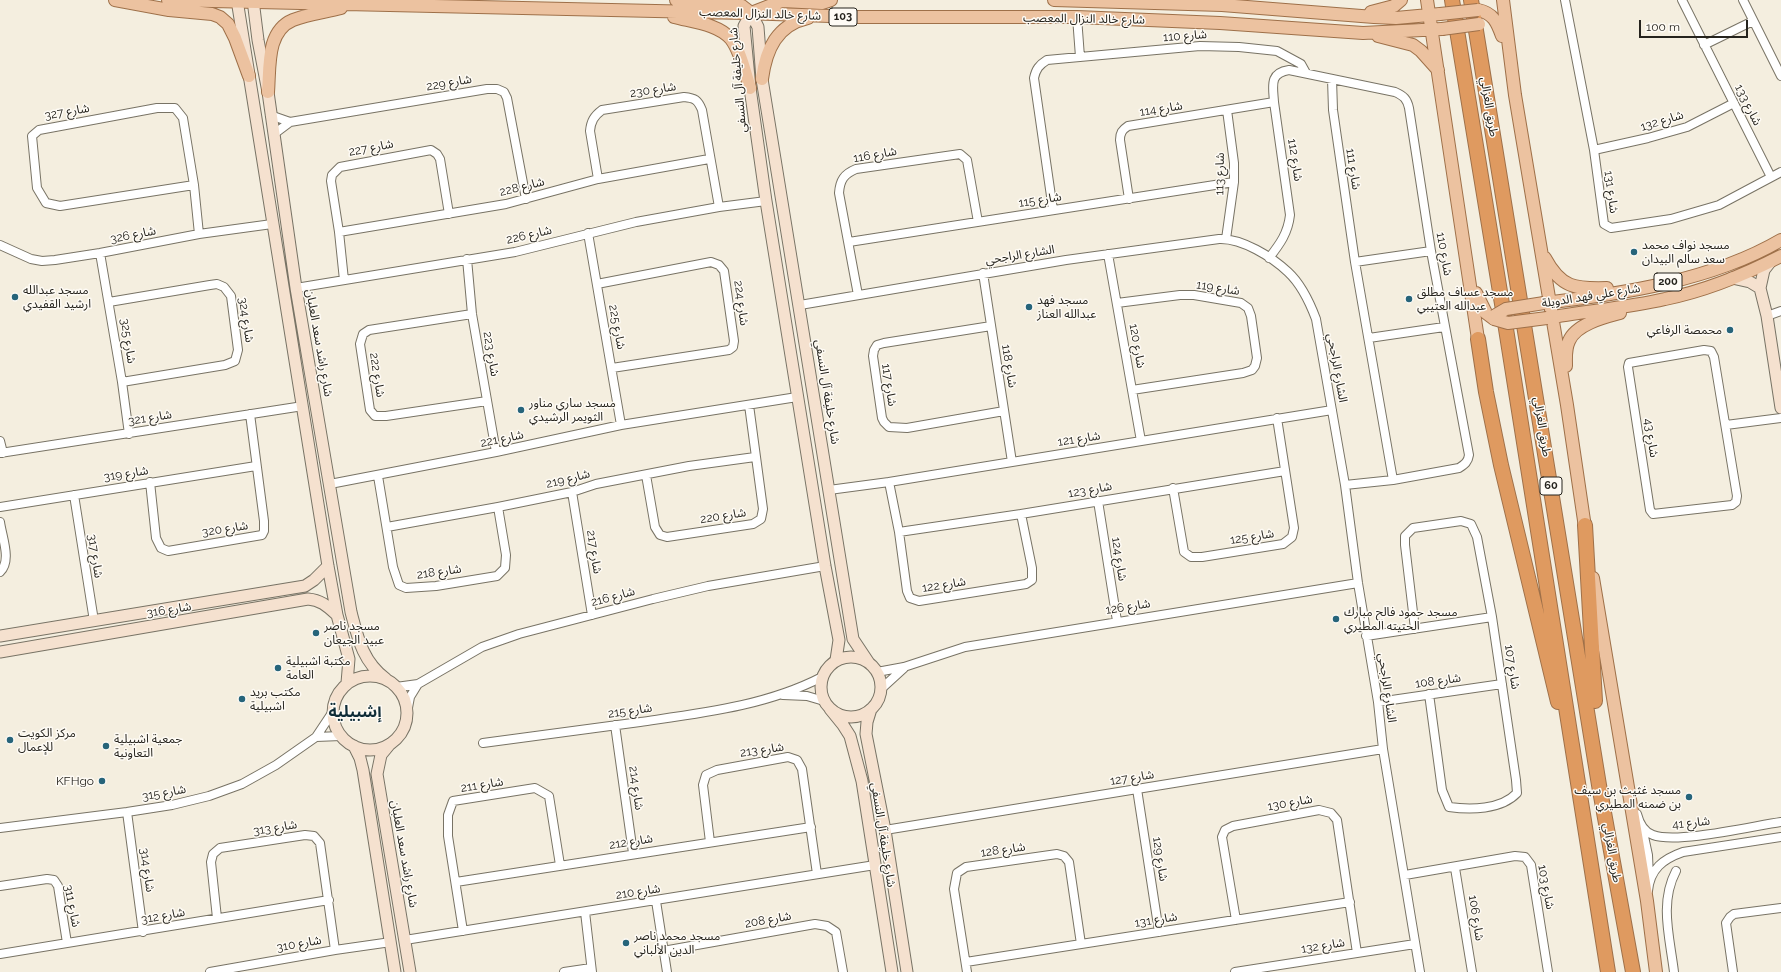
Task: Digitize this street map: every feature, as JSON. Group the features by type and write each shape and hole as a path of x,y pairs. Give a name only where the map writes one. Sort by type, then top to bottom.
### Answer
{"highway":[{"name":"طريق الغزالي","path":"1452,0 1579,783 1608,972"},
{"name":"طريق الغزالي","path":"1474,5 1599,785 1633,972"},
{"path":"1478,339 1486,392 1501,465 1549,667 1579,783"},
{"path":"1585,525 1592,665 1601,760 1599,785"}],"main road":[{"path":"115,0 169,10 212,14 220,17 228,24 235,38 249,76"},
{"name":"شارع خالد النزال المعصب","path":"168,0 253,0 352,5 751,13 859,17 1077,17 1220,23 1363,33 1437,29 1479,24 1494,17 1474,5 1435,15 1396,18 1222,6 1054,0"},
{"path":"676,0 730,1 742,6 751,13 782,1 822,3 831,0"},
{"path":"1352,14 1384,10 1394,6 1400,0"},
{"path":"1427,0 1435,15 1437,29 1438,70 1470,276 1478,339"},
{"path":"1499,0 1494,17 1503,36 1512,68"},
{"path":"1503,0 1547,303 1567,405 1628,793 1647,901 1656,972"},
{"path":"268,92 272,46 276,36 283,27 293,20 352,5"},
{"path":"648,12 705,24 720,30 731,39 738,52 750,88"},
{"path":"762,79 767,52 775,38 791,24 801,19 816,16"},
{"path":"1363,33 1413,45 1421,51 1438,70"},
{"name":"شارع علي فهد الدويلة","path":"1493,317 1506,309 1642,288 1687,278 1745,257 1781,240"},
{"path":"1540,249 1553,271 1562,282 1572,286 1642,288"},
{"name":"شارع علي فهد الدويلة","path":"1493,317 1508,323 1664,300 1696,292 1776,258"},
{"path":"1470,276 1479,301 1486,312 1493,317 1486,324 1478,339"},
{"path":"1567,405 1566,352 1569,340 1573,335 1594,320 1664,300"}],"street":[{"path":"237,0 328,566 337,615 349,659 347,683"},
{"name":"شارع راشد سعد العلبان","path":"253,0 258,40 268,92 270,115 296,288 352,619 360,644 368,660 375,671 386,679"},
{"name":"شارع 131","path":"1565,0 1594,150 1604,224 1611,228 1671,219 1719,205 1781,172"},
{"name":"شارع 133","path":"1682,0 1771,177"},
{"path":"1743,0 1781,76"},
{"name":"شارع خليفة آل النسفي","path":"751,13 758,26 762,79 800,305 853,639 869,663"},
{"name":"شارع خليفة آل النسفي","path":"751,13 744,26 750,88 797,397 839,640 836,660"},
{"path":"1077,17 1080,57"},
{"path":"1704,45 1753,21"},
{"name":"شارع 110","path":"1053,210 1034,78 1035,71 1040,64 1047,60 1200,46 1239,47 1278,51 1301,64 1306,73"},
{"name":"شارع 110","path":"1288,70 1395,92 1402,95 1407,100 1444,327 1469,455 1465,464 1459,468 1393,480 1345,485"},
{"name":"شارع 112","path":"1269,258 1283,240 1288,227 1290,215 1274,102 1273,83 1274,76 1282,71 1288,70"},
{"name":"شارع 111","path":"1332,78 1333,110 1355,262 1393,480"},
{"name":"شارع 229","path":"274,134 290,122 487,89 497,89 504,92 507,98 526,199"},
{"name":"شارع 230","path":"598,179 590,130 591,123 595,116 602,110 684,97 693,98 699,102 702,110 718,207"},
{"name":"114 شارع","path":"1129,199 1120,140 1120,134 1128,126 1274,102"},
{"name":"شارع 132","path":"1594,150 1648,138 1687,127 1734,103"},
{"name":"شارع 327","path":"194,185 60,206 46,203 37,188 32,136 39,130 157,108 175,108 183,118 194,185 199,234"},
{"name":"شارع 113","path":"1226,239 1234,182 1234,163 1227,110"},
{"name":"شارع 229","path":"270,115 290,122"},
{"name":"شارع 227","path":"344,280 339,232 331,181 334,171 340,167 424,150 431,150 440,159 449,214"},
{"name":"شارع 116","path":"858,294 840,193 840,184 847,173 856,169 960,154 967,160 978,222"},
{"name":"شارع 228","path":"339,232 449,214 526,199 598,179 709,159"},
{"name":"شارع 115","path":"849,242 1234,182"},
{"name":"شارع 226","path":"296,288 515,252 636,222 718,207 766,201"},
{"name":"شارع 326","path":"0,244 20,255 42,261 100,253 199,234 272,224"},
{"name":"شارع 225","path":"588,233 621,425"},
{"name":"الشارع الراجحي","path":"800,305 983,273 1108,254 1226,239 1248,246 1269,258 1288,272 1297,283 1312,307 1316,319 1345,485 1366,636 1378,702 1383,749 1420,972"},
{"path":"1355,262 1431,251"},
{"name":"شارع 325","path":"100,253 122,382 129,434"},
{"name":"شارع 120","path":"1108,254 1141,441"},
{"path":"1776,258 1764,270 1760,288 1767,316 1781,408"},
{"name":"شارع 223","path":"466,259 472,314 496,452"},
{"name":"شارع 224","path":"597,284 711,262 719,264 724,271 734,341 733,347 729,350 612,368"},
{"name":"شارع 118","path":"983,273 1012,462"},
{"path":"1732,278 1750,282 1760,288"},
{"name":"شارع 324","path":"109,302 217,284 224,287 231,296 238,350 235,361 225,365 122,382"},
{"name":"شارع 119","path":"1117,303 1180,295 1194,295 1241,303 1248,308 1251,316 1257,358 1255,366 1252,370 1243,373 1132,390"},
{"path":"1767,316 1781,311"},
{"name":"شارع 222","path":"472,314 369,330 363,334 360,344 370,410 375,416 386,416 487,401"},
{"name":"شارع 117","path":"991,326 877,345 873,356 882,418 889,427 907,428 1004,411"},
{"path":"1369,338 1444,327"},
{"name":"شارع 43","path":"1704,350 1711,351 1714,357 1726,425 1737,496 1736,502 1732,505 1653,514 1650,510 1628,367 1629,363 1704,350"},
{"name":"شارع 221","path":"330,484 378,476 621,425 797,397"},
{"name":"شارع 220","path":"646,475 655,527 660,535 667,537 753,524 761,519 763,509 755,457 750,405"},
{"name":"شارع 321","path":"1,453 303,406"},
{"name":"شارع 121","path":"829,490 889,482 1332,410"},
{"name":"شارع 320","path":"150,482 156,538 161,548 168,551 262,535 264,531 264,520 250,414"},
{"name":"شارع 125","path":"1173,488 1184,552 1191,557 1202,557 1283,544 1292,537 1294,528 1277,418"},
{"path":"1726,425 1781,418"},
{"path":"0,441 1,453"},
{"name":"شارع 219","path":"387,527 498,507 572,492 596,484 689,466 755,457"},
{"name":"شارع 319","path":"0,507 256,466"},
{"name":"شارع 123","path":"899,532 1021,514 1173,488 1285,471"},
{"name":"شارع 218","path":"378,476 393,567 399,585 406,588 436,586 497,576 505,568 506,554 498,507"},
{"name":"شارع 122","path":"889,482 899,532 906,591 910,598 919,601 1026,584 1032,580 1032,568 1021,514"},
{"name":"شارع 217","path":"572,492 592,615"},
{"name":"شارع 317","path":"74,495 94,621"},
{"name":"شارع 124","path":"1098,501 1117,621"},
{"name":"شارع 107","path":"1415,629 1405,536 1413,528 1461,520 1471,524 1477,537 1492,617 1502,684 1517,793 1511,799 1498,805 1463,809 1449,806 1442,790 1429,694"},
{"path":"0,522 6,559 5,568 0,572"},
{"name":"شارع 316","path":"0,636 305,586 314,580 328,566"},
{"name":"شارع 216","path":"396,687 418,684 482,648 519,634 653,598 708,586 825,566"},
{"name":"شارع 126","path":"877,672 904,667 965,647 1117,621 1358,583"},
{"path":"305,586 311,595 308,599"},
{"name":"شارع 316","path":"0,652 308,599 317,600 326,604 337,615"},
{"path":"1366,636 1492,617"},
{"path":"853,657 869,663 877,672 880,680 881,689 878,700 871,709 861,715 850,717 840,715 827,705 821,690 822,677 828,667 836,660 853,657"},
{"name":"شارع 126","path":"881,689 904,667"},
{"path":"407,713 406,703 402,694 386,679 376,676 356,678 347,683 336,696 332,713 333,722 341,736 354,746 366,750 379,749 390,744 399,736 405,725 410,697 418,684"},
{"name":"شارع 215","path":"483,743 696,714 746,705 808,685 822,677"},
{"name":"شارع 108","path":"1378,702 1502,684"},
{"name":"شارع 215","path":"778,695 807,696 827,705"},
{"name":"شارع خليفة آل النسفي","path":"827,705 843,724 850,736 862,781 892,972"},
{"name":"شارع خليفة آل النسفي","path":"871,709 867,722 866,734 885,830 907,972"},
{"name":"شارع 315","path":"0,828 127,812 172,805 209,796 242,784 276,765 316,737 332,713"},
{"name":"شارع 214","path":"615,725 633,853"},
{"path":"316,737 341,736"},
{"name":"شارع راشد سعد العلبان","path":"390,744 381,755 377,774 410,972"},
{"path":"354,746 360,758 363,770 395,972"},
{"name":"شارع 127","path":"885,830 1383,749"},
{"name":"شارع 213","path":"710,842 703,785 706,775 717,770 788,757 797,760 802,768 817,874"},
{"name":"شارع 211","path":"463,931 448,836 448,815 453,801 535,788 543,791 549,796 560,865"},
{"name":"شارع 129","path":"1137,789 1159,932"},
{"path":"1628,793 1642,826 1648,855 1647,901"},
{"name":"شارع 130","path":"1236,920 1222,837 1225,830 1233,826 1319,810 1331,813 1337,820 1357,953"},
{"name":"شارع 314","path":"127,812 143,932"},
{"name":"شارع 41","path":"1642,826 1652,835 1670,838 1781,822"},
{"name":"شارع 212","path":"456,882 633,853 811,827"},
{"name":"شارع 313","path":"217,918 211,862 213,854 220,848 306,835 314,836 320,843 336,950"},
{"path":"1648,883 1651,874 1668,857 1683,852 1781,837"},
{"name":"شارع 128","path":"967,972 954,890 957,873 966,867 1056,854 1064,856 1069,862 1081,944"},
{"name":"شارع 103","path":"1405,875 1456,868 1515,856 1525,857 1531,865 1548,972"},
{"name":"شارع 210","path":"405,940 875,865"},
{"name":"شارع 106","path":"1456,868 1472,972"},
{"path":"1674,972 1666,904 1669,887 1676,871"},
{"name":"شارع 311","path":"0,886 47,879 54,880 58,886 67,943"},
{"name":"شارع 312","path":"0,954 143,932 217,918 329,900"},
{"path":"656,901 667,972"},
{"name":"شارع 131","path":"966,962 1350,902"},
{"path":"1733,972 1726,923 1728,920 1734,914 1781,908"},
{"path":"564,972 592,970 585,912"},
{"name":"شارع 208","path":"663,950 815,924 827,926 836,932 843,972"},
{"path":"887,942 897,938 902,940"},
{"name":"شارع 310","path":"215,972 336,950 391,942"},
{"name":"شارع 132","path":"1238,972 1415,944"}],"place":[{"name":"مسجد نواف محمد سعد سالم البيدان","path":"1634,252"},
{"name":"مسجد عبدالله ارشيد القفيدي","path":"15,297"},
{"name":"مسجد عساف مطلق عبدالله العتيبي","path":"1409,299"},
{"name":"مسجد فهد عبدالله العناز","path":"1029,307"},
{"name":"محمصة الرفاعي","path":"1730,330"},
{"name":"مسجد ساري مناور الثويمر الرشيدي","path":"521,410"},
{"name":"مسجد حمود فالح مبارك الحتيته المطيري","path":"1336,619"},
{"name":"مسجد ناصر عبيد الجيعان","path":"316,633"},
{"name":"مكتبة اشبيلية العامة","path":"278,668"},
{"name":"مكتب بريد اشبيلية","path":"242,699"},
{"name":"مركز الكويت للإعمال","path":"10,740"},
{"name":"جمعية اشبيلية التعاونية","path":"106,746"},
{"name":"KFHgo","path":"102,781"},
{"name":"مسجد غثيث بن سيف بن ضمنه المطيري","path":"1689,797"},
{"name":"مسجد محمد ناصر الدين الألباني","path":"626,943"}],"district":[{"name":"إشبيلية","path":"355,712"}]}
